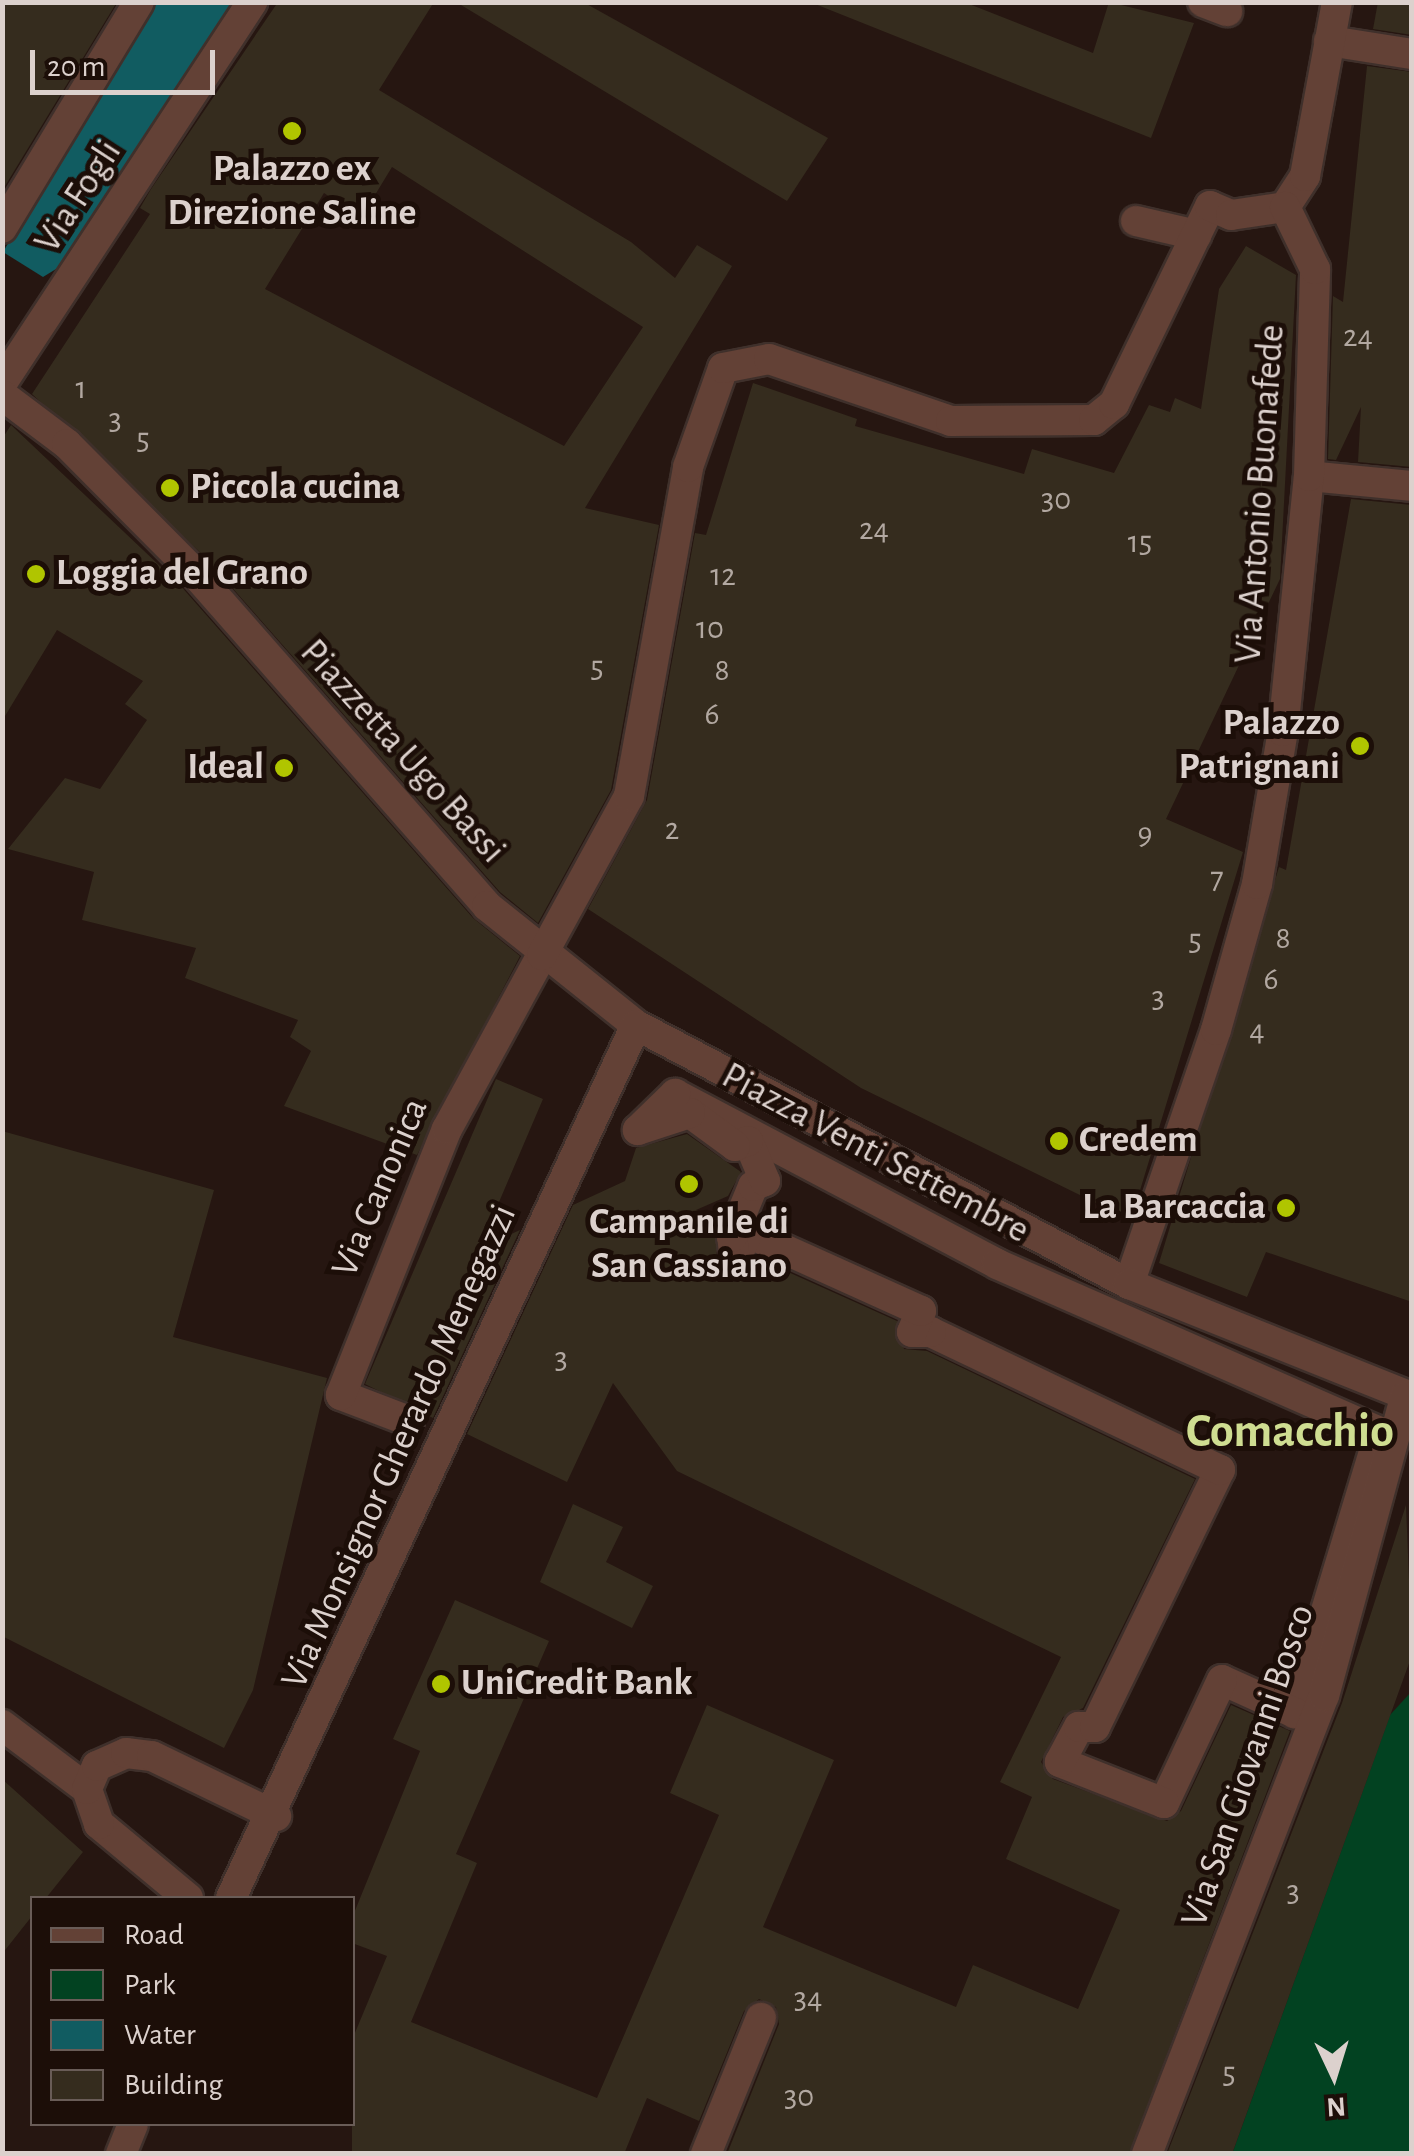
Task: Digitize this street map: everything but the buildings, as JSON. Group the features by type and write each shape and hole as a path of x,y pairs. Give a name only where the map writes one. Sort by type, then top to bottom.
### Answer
{"street":[{"name":"Via Fogli","path":"2,228 139,2"},
{"name":"Via Fogli","path":"2,383 252,2"},
{"path":"542,955 628,796 688,467 723,368 769,359 951,420 1094,420 1114,404 1210,206 1231,215 1285,207 1305,176 1338,2"},
{"path":"1329,41 1412,54"},
{"name":"Via Antonio Buonafede","path":"1129,1284 1216,1030 1256,884 1283,731 1309,476 1315,269 1285,207"},
{"path":"1136,221 1196,235"},
{"name":"Piazzetta Ugo Bassi","path":"2,396 67,444 193,571 426,845 542,955 580,984"},
{"path":"1309,476 1412,486"},
{"name":"Via Canonica","path":"409,1421 341,1395 447,1129 542,955"},
{"name":"Piazza Venti Settembre","path":"580,984 636,1025 1129,1284 1408,1397"},
{"name":"Via Monsignor Gherardo Menegazzi","path":"232,1896 276,1816 636,1025"},
{"name":"Piazza Venti Settembre","path":"675,1094 996,1264 1380,1432 1296,1714 1222,1680 1164,1803 1060,1762 1079,1726 1095,1728 1220,1470 930,1332 912,1332 921,1311 748,1233 736,1260 732,1238 753,1186 765,1182 748,1141 735,1146 690,1113 638,1130 675,1094"},
{"name":"Via San Giovanni Bosco","path":"1147,2154 1324,1696 1408,1397"},
{"path":"2,1725 87,1789 101,1827 186,1896"},
{"path":"87,1789 97,1766 139,1753 276,1816"},
{"path":"706,2154 761,2018"},
{"path":"121,2154 133,2126"}],"green space":[{"path":"1411,1692 1411,2153 1232,2154 1390,1715"}],"water":[{"path":"149,3 234,3 69,261 43,277 3,252"}],"place":[{"name":"Palazzo ex Direzione Saline","path":"292,131"},
{"name":"Piccola cucina","path":"170,488"},
{"name":"Loggia del Grano","path":"36,574"},
{"name":"Palazzo Patrignani","path":"1360,746"},
{"name":"Ideal","path":"284,768"},
{"name":"Credem","path":"1059,1141"},
{"name":"Campanile di San Cassiano","path":"689,1184"},
{"name":"La Barcaccia","path":"1286,1208"},
{"name":"UniCredit Bank","path":"441,1684"}],"district":[{"name":"Comacchio","path":"1290,1433"}]}
